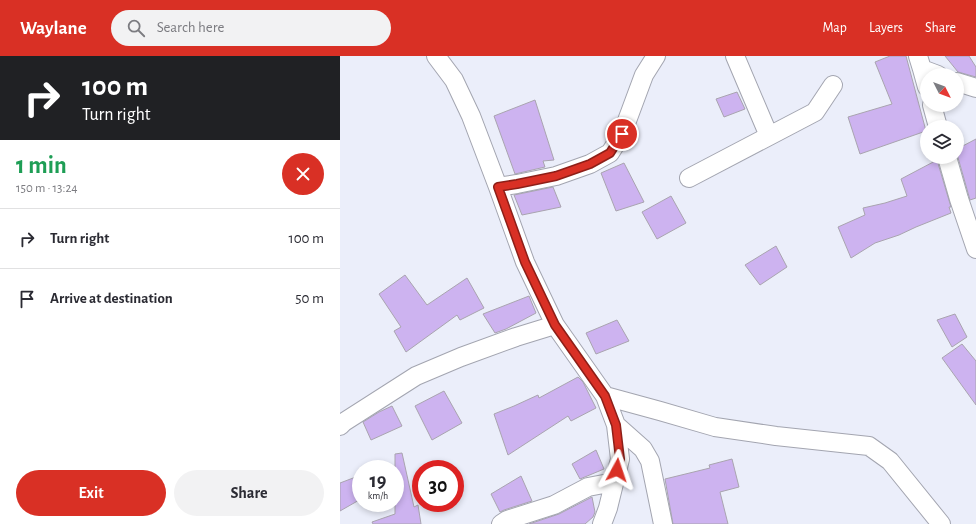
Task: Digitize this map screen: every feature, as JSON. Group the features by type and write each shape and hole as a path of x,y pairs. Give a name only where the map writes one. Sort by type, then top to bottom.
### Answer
{"street":[{"path":"436,56 454,80 471,116 525,262 555,325 605,396 616,425 620,459 608,508 602,524"},
{"path":"498,187 556,176 590,164 610,153 622,134 644,75 656,56"},
{"path":"735,56 769,136"},
{"path":"964,84 976,88"},
{"path":"688,178 815,112 833,85"},
{"path":"949,164 976,249"},
{"path":"340,426 416,376 468,354 555,325"},
{"path":"605,396 715,427 776,436 869,446 890,461 941,524"},
{"path":"616,425 643,449 650,461 663,524"},
{"path":"501,524 507,520 554,505 588,487 614,482"}],"building":[{"path":"890,56 906,56 923,120 920,120 920,133 860,154 848,117 892,104 875,62"},
{"path":"945,56 969,56 976,67 976,77 964,74 964,68 955,68"},
{"path":"737,92 745,109 724,117 716,99"},
{"path":"535,100 554,160 543,161 545,167 515,174 494,116"},
{"path":"976,139 976,198 970,200 960,164 964,164 964,145"},
{"path":"624,163 644,202 616,211 601,173"},
{"path":"929,164 938,164 951,207 949,207 951,213 899,235 875,243 851,258 838,227 865,215 863,208 907,196 901,179"},
{"path":"553,187 561,207 522,215 514,195"},
{"path":"671,196 686,223 657,239 642,212"},
{"path":"776,246 787,267 760,285 745,265"},
{"path":"405,275 427,305 467,278 484,308 460,320 457,315 406,352 394,331 401,327 379,294"},
{"path":"529,296 536,313 506,329 495,333 483,314"},
{"path":"955,314 967,337 952,347 937,320"},
{"path":"617,320 629,341 596,354 586,333"},
{"path":"962,344 976,361 976,405 942,358"},
{"path":"578,377 583,382 596,408 571,421 568,416 508,455 494,414 538,395 539,398"},
{"path":"444,391 462,423 432,440 415,406"},
{"path":"392,406 402,426 371,440 363,422"},
{"path":"596,450 604,469 580,479 572,464"},
{"path":"402,453 404,460 395,460 395,454"},
{"path":"732,459 739,487 720,492 728,524 673,524 665,479 710,468 709,465"},
{"path":"404,462 412,498 412,512 419,512 421,524 373,524 372,522 395,514 395,512 404,512"},
{"path":"521,476 532,501 500,512 491,494"},
{"path":"352,478 352,504 340,511 340,483"},
{"path":"592,497 595,512 593,517 585,524 529,524 559,514"}],"route":[{"path":"617,470 620,459 616,425 605,396 555,325 525,262 498,187 556,176 590,164 610,153 622,134"}]}
